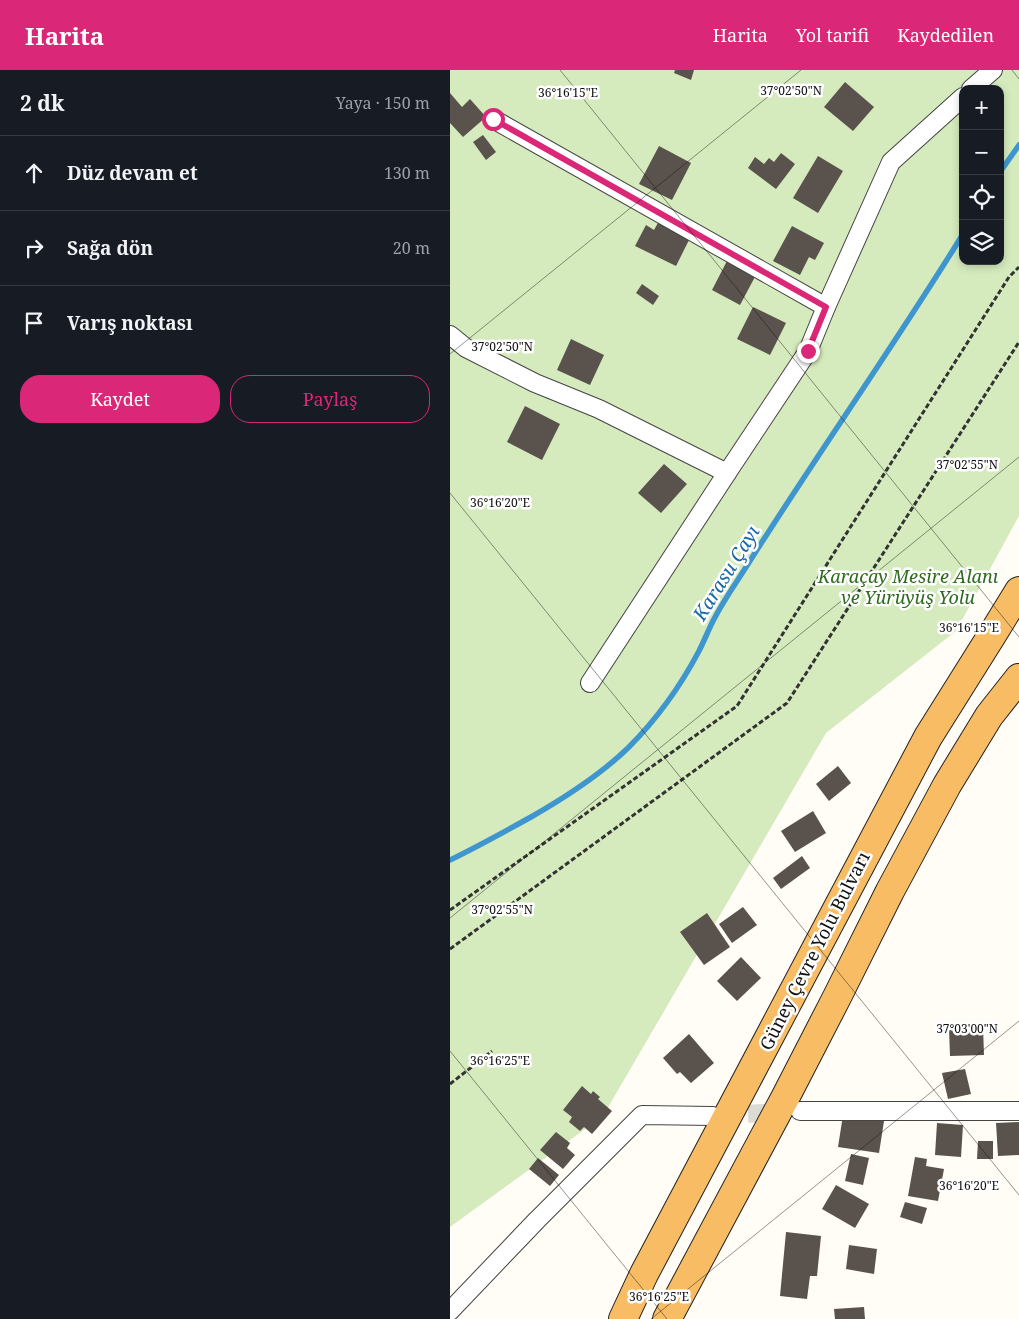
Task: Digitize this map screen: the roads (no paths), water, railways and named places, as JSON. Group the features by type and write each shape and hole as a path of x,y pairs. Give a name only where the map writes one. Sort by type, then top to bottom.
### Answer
{"highway":[{"name":"Güney Çevre Yolu Bulvarı","path":"623,1319 644,1274 928,737 1019,591"},
{"path":"667,1319 837,997 946,785 989,716 1019,678"}],"street":[{"path":"976,85 993,70"},
{"path":"590,683 808,351 891,162 959,100"},
{"path":"493,119 826,307"},
{"path":"450,336 466,348 526,379 599,409 726,474"},
{"path":"800,1111 1019,1111"},
{"path":"450,1311 530,1227 642,1115 713,1116"}],"waterway":[{"name":"Karasu Çayı","path":"1004,166 1019,145"},
{"name":"Karasu Çayı","path":"450,860 531,817 582,786 628,748 658,714 692,664 730,592 959,240"}],"tunnel":[{"path":"721,1115 785,1112"}],"park label":[{"name":"Karaçay Mesire Alanı ve Yürüyüş Yolu","path":"908,587"}]}
